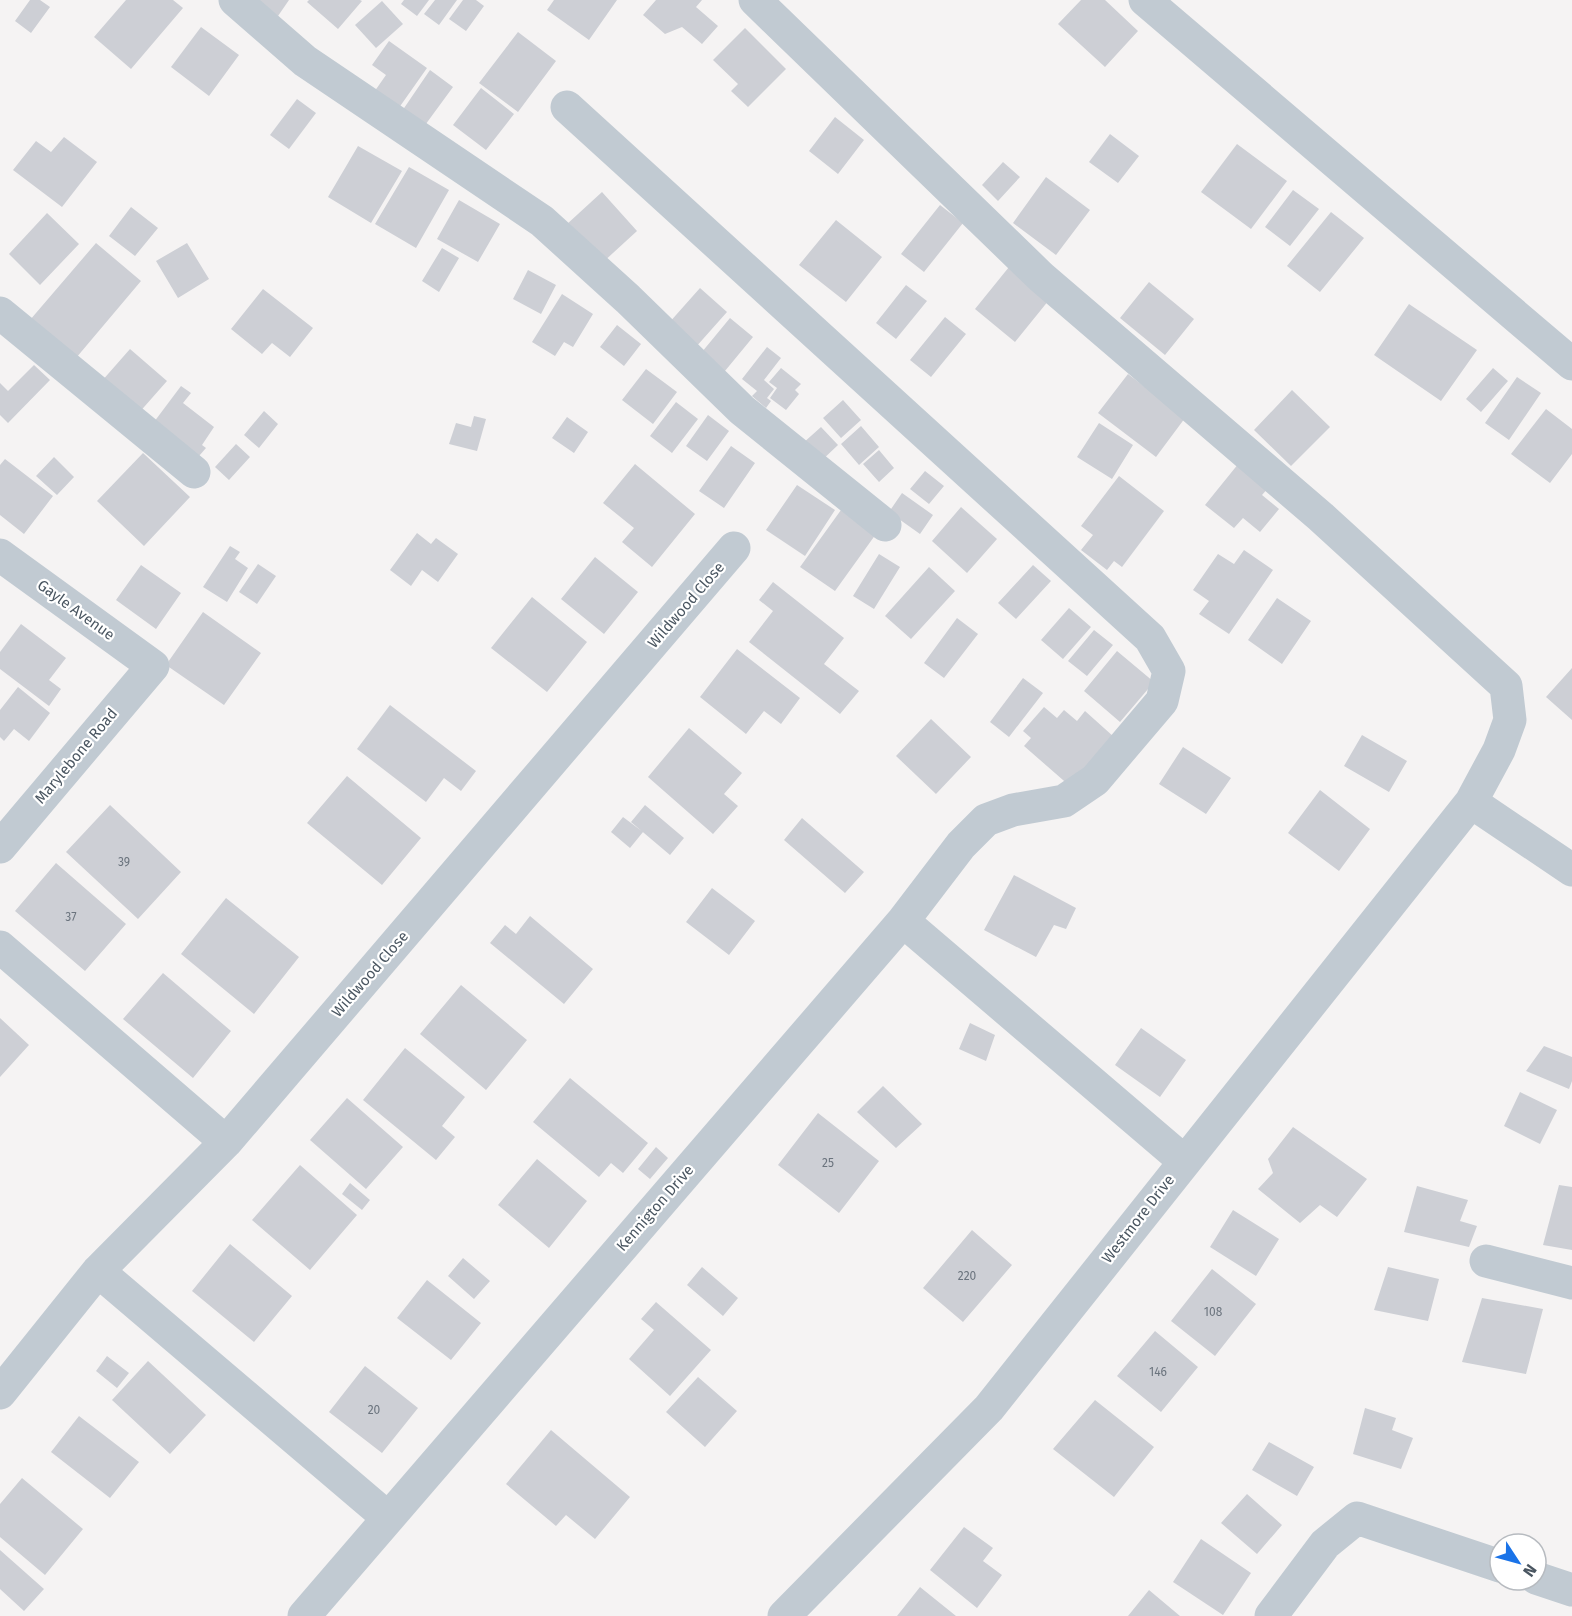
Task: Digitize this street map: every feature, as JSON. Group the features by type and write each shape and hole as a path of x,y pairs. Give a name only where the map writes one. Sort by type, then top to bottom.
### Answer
{"street":[{"path":"235,0 305,61 542,221 628,299 742,410 885,525"},
{"name":"Westmore Drive","path":"755,0 1041,277 1321,517 1506,686 1510,720 1499,750 1471,802 989,1408 784,1616"},
{"path":"1145,0 1572,364"},
{"name":"Kennigton Drive","path":"304,1616 387,1516 903,921 961,844 986,820 1013,810 1064,801 1095,780 1162,701 1168,671 1150,638 567,107"},
{"path":"0,313 194,472"},
{"name":"Wildwood Close","path":"0,1393 98,1271 226,1142 734,549"},
{"name":"Gayle Avenue","path":"0,555 153,666"},
{"name":"Marylebone Road","path":"0,847 153,666"},
{"path":"1471,802 1572,870"},
{"path":"903,921 1184,1161"},
{"path":"0,947 226,1142"},
{"path":"1486,1261 1572,1283"},
{"path":"98,1271 387,1516"},
{"path":"1271,1616 1325,1544 1357,1518 1488,1562"},
{"path":"1548,1582 1572,1590"}],"building":[{"path":"30,0 40,0 50,7 31,33 15,21"},
{"path":"126,0 173,0 183,8 131,69 94,37"},
{"path":"257,0 289,0 278,16"},
{"path":"309,0 362,1 338,29 307,2"},
{"path":"404,0 429,0 417,16 401,4"},
{"path":"435,0 457,0 439,25 424,14"},
{"path":"463,0 476,0 484,6 466,31 449,19"},
{"path":"554,0 617,0 589,40 547,10"},
{"path":"656,0 702,0 696,7 718,26 702,44 682,27 665,34 643,15"},
{"path":"1081,0 1105,0 1138,31 1105,67 1058,24"},
{"path":"382,1 403,24 376,48 355,25"},
{"path":"201,27 239,55 209,96 171,67"},
{"path":"745,28 786,69 748,107 731,91 738,84 713,60"},
{"path":"518,32 556,61 518,112 479,83"},
{"path":"389,41 427,68 396,112 372,95 386,75 372,65"},
{"path":"430,70 453,87 420,132 398,117"},
{"path":"481,88 514,114 486,150 453,125"},
{"path":"297,99 316,113 289,149 270,135"},
{"path":"835,117 864,140 838,174 809,151"},
{"path":"1110,134 1139,156 1118,183 1089,162"},
{"path":"64,137 97,162 62,207 13,170 36,141 51,152"},
{"path":"1237,144 1287,181 1251,229 1201,192"},
{"path":"358,146 402,171 371,223 328,197"},
{"path":"1003,162 1020,177 998,201 982,185"},
{"path":"409,167 449,190 416,248 375,224"},
{"path":"1046,177 1090,210 1056,255 1013,223"},
{"path":"1293,190 1319,209 1290,246 1265,227"},
{"path":"602,192 637,231 601,264 566,225"},
{"path":"459,200 500,224 478,262 437,239"},
{"path":"940,205 963,223 924,272 901,254"},
{"path":"131,207 158,228 135,256 109,236"},
{"path":"1331,212 1364,238 1320,292 1287,266"},
{"path":"47,213 79,244 40,285 9,254"},
{"path":"836,220 882,257 846,302 799,265"},
{"path":"96,243 141,281 76,358 30,320"},
{"path":"187,243 209,279 178,298 156,261"},
{"path":"442,248 459,258 439,292 422,281"},
{"path":"1009,267 1049,300 1015,342 975,309"},
{"path":"528,270 556,285 541,314 513,299"},
{"path":"1149,282 1194,319 1165,355 1120,318"},
{"path":"906,285 927,301 896,339 876,323"},
{"path":"700,288 727,312 695,348 668,324"},
{"path":"263,289 313,328 290,357 272,343 262,354 231,329"},
{"path":"562,294 593,314 573,347 564,342 555,356 532,342"},
{"path":"1409,304 1477,350 1441,401 1374,355"},
{"path":"945,317 966,334 931,377 910,360"},
{"path":"730,318 753,337 720,377 697,358"},
{"path":"617,325 641,344 624,366 600,347"},
{"path":"767,347 781,358 764,380 774,389 767,398 771,401 766,408 752,396 757,391 742,379"},
{"path":"130,349 167,381 137,415 101,382"},
{"path":"34,365 50,380 8,423 0,415 0,383 8,391"},
{"path":"781,368 801,384 795,390 799,394 786,410 770,398 777,388 769,382"},
{"path":"1493,368 1508,381 1481,412 1466,399"},
{"path":"646,369 677,392 653,424 622,400"},
{"path":"1128,374 1185,418 1156,457 1098,413"},
{"path":"1517,377 1541,393 1509,440 1485,423"},
{"path":"181,386 191,393 183,403 214,427 202,445 206,448 199,456 154,422"},
{"path":"1292,390 1330,427 1291,466 1254,430"},
{"path":"843,400 861,420 841,438 823,418"},
{"path":"676,402 698,419 672,453 650,436"},
{"path":"1546,409 1572,429 1572,454 1550,483 1511,454"},
{"path":"264,411 278,424 259,448 244,435"},
{"path":"708,415 729,431 707,461 686,446"},
{"path":"474,416 486,419 477,451 449,444 456,423 471,427"},
{"path":"567,417 588,432 574,453 552,438"},
{"path":"1099,423 1133,445 1112,479 1077,457"},
{"path":"861,426 879,447 859,465 841,444"},
{"path":"821,427 838,445 819,463 802,444"},
{"path":"236,444 250,457 229,480 215,467"},
{"path":"731,446 755,463 724,508 699,491"},
{"path":"879,450 894,468 879,482 863,464"},
{"path":"143,453 190,497 144,546 97,501"},
{"path":"54,457 74,477 57,495 36,476"},
{"path":"5,459 53,496 24,534 0,515 0,465"},
{"path":"1239,463 1269,487 1262,495 1279,509 1260,532 1243,518 1234,528 1205,505"},
{"path":"635,464 695,514 652,567 622,542 634,528 603,503"},
{"path":"925,471 944,486 929,504 910,489"},
{"path":"1119,476 1164,511 1122,567 1114,561 1107,570 1081,550 1093,535 1081,526"},
{"path":"797,485 835,510 805,556 766,530"},
{"path":"902,493 933,515 920,534 889,512"},
{"path":"961,507 997,539 967,573 932,541"},
{"path":"841,510 876,534 835,591 800,567"},
{"path":"417,533 431,544 436,538 458,554 438,582 422,570 411,586 390,570"},
{"path":"230,546 240,552 235,559 248,568 227,602 203,587"},
{"path":"1244,550 1273,570 1229,634 1199,614 1209,601 1193,590 1218,554 1234,564"},
{"path":"879,554 900,567 874,609 853,596"},
{"path":"595,557 638,592 604,634 561,599"},
{"path":"258,564 276,576 257,604 239,592"},
{"path":"141,565 181,593 156,629 116,600"},
{"path":"1033,565 1051,581 1016,619 998,603"},
{"path":"929,567 955,591 911,639 885,616"},
{"path":"773,582 844,638 824,664 859,691 840,714 749,642 773,611 759,600"},
{"path":"532,597 587,642 547,692 491,648"},
{"path":"1277,598 1311,621 1282,664 1248,640"},
{"path":"1069,608 1091,627 1063,659 1041,640"},
{"path":"203,612 261,653 224,705 166,665"},
{"path":"957,618 978,634 944,678 924,663"},
{"path":"21,624 66,658 49,680 61,689 49,706 0,669 0,652"},
{"path":"1094,630 1113,645 1087,676 1068,661"},
{"path":"737,649 800,698 781,724 764,711 746,734 700,697"},
{"path":"1117,651 1154,682 1120,722 1084,691"},
{"path":"1572,668 1572,720 1546,697"},
{"path":"1023,678 1043,693 1009,737 990,722"},
{"path":"18,687 50,713 29,741 14,729 4,741 0,737 0,710"},
{"path":"390,705 476,771 461,791 444,778 426,802 357,749"},
{"path":"1044,707 1057,718 1064,710 1077,721 1085,711 1114,737 1071,787 1024,746 1031,738 1023,731"},
{"path":"931,719 971,757 936,794 896,756"},
{"path":"689,728 742,773 724,794 738,806 713,834 648,777"},
{"path":"1362,735 1407,761 1389,792 1344,766"},
{"path":"1183,747 1231,778 1206,814 1159,784"},
{"path":"347,776 421,838 382,885 307,823"},
{"path":"1320,790 1370,829 1339,871 1288,833"},
{"path":"110,805 181,872 138,919 66,852"},
{"path":"645,805 684,838 670,855 631,822"},
{"path":"623,817 643,832 630,848 611,832"},
{"path":"802,818 864,872 845,893 784,840"},
{"path":"56,863 126,924 85,971 15,911"},
{"path":"1014,875 1076,908 1066,929 1054,925 1036,957 984,930"},
{"path":"712,888 755,921 729,955 686,922"},
{"path":"226,898 299,957 254,1014 181,954"},
{"path":"530,916 593,969 564,1004 490,943 505,925 516,934"},
{"path":"163,973 231,1031 193,1078 123,1019"},
{"path":"461,985 527,1040 486,1090 420,1034"},
{"path":"0,1018 29,1045 0,1077"},
{"path":"970,1023 995,1035 986,1061 959,1049"},
{"path":"1141,1028 1186,1060 1160,1097 1115,1065"},
{"path":"1544,1046 1572,1057 1572,1081 1569,1089 1526,1071"},
{"path":"405,1048 465,1097 442,1126 455,1137 436,1160 363,1100"},
{"path":"570,1078 648,1143 623,1173 611,1163 599,1177 533,1122"},
{"path":"883,1086 922,1124 896,1148 857,1112"},
{"path":"1520,1092 1557,1110 1540,1144 1504,1126"},
{"path":"347,1098 403,1147 366,1189 310,1140"},
{"path":"818,1113 879,1161 839,1213 778,1165"},
{"path":"1293,1127 1367,1179 1337,1217 1320,1205 1300,1223 1258,1189 1273,1173 1268,1159"},
{"path":"656,1147 668,1158 650,1179 638,1169"},
{"path":"537,1159 587,1201 549,1248 498,1205"},
{"path":"300,1165 357,1215 310,1270 252,1220"},
{"path":"350,1183 370,1200 362,1210 342,1194"},
{"path":"1559,1185 1572,1187 1572,1250 1543,1245"},
{"path":"1417,1186 1468,1200 1460,1221 1477,1226 1469,1247 1404,1232"},
{"path":"1233,1210 1279,1239 1256,1276 1210,1247"},
{"path":"972,1230 1012,1265 963,1322 923,1288"},
{"path":"230,1244 292,1296 254,1342 192,1291"},
{"path":"463,1258 490,1281 474,1299 448,1276"},
{"path":"702,1267 738,1298 723,1316 687,1285"},
{"path":"1388,1267 1439,1279 1428,1321 1374,1310"},
{"path":"1212,1269 1256,1304 1215,1356 1171,1321"},
{"path":"427,1280 481,1323 451,1360 397,1318"},
{"path":"1482,1298 1543,1309 1526,1374 1462,1362"},
{"path":"656,1302 711,1350 670,1396 629,1359 654,1330 641,1319"},
{"path":"1155,1331 1198,1367 1161,1412 1117,1376"},
{"path":"107,1356 129,1373 117,1388 96,1371"},
{"path":"148,1361 206,1415 170,1454 112,1400"},
{"path":"365,1366 418,1408 382,1453 329,1412"},
{"path":"698,1377 737,1411 705,1447 666,1412"},
{"path":"1095,1400 1154,1447 1114,1497 1053,1449"},
{"path":"1365,1408 1396,1418 1392,1430 1413,1438 1401,1469 1353,1454"},
{"path":"79,1416 139,1462 110,1498 51,1452"},
{"path":"551,1430 630,1497 595,1539 566,1515 556,1526 506,1484"},
{"path":"1269,1442 1314,1467 1297,1496 1252,1470"},
{"path":"22,1478 83,1529 45,1575 0,1537 0,1504"},
{"path":"1247,1494 1282,1525 1257,1554 1221,1523"},
{"path":"964,1527 993,1548 983,1561 1002,1575 977,1608 930,1570"},
{"path":"1201,1539 1251,1573 1223,1615 1173,1582"},
{"path":"0,1550 44,1589 24,1611 0,1589"},
{"path":"920,1587 956,1616 897,1616"},
{"path":"1149,1590 1180,1616 1128,1616"}]}
